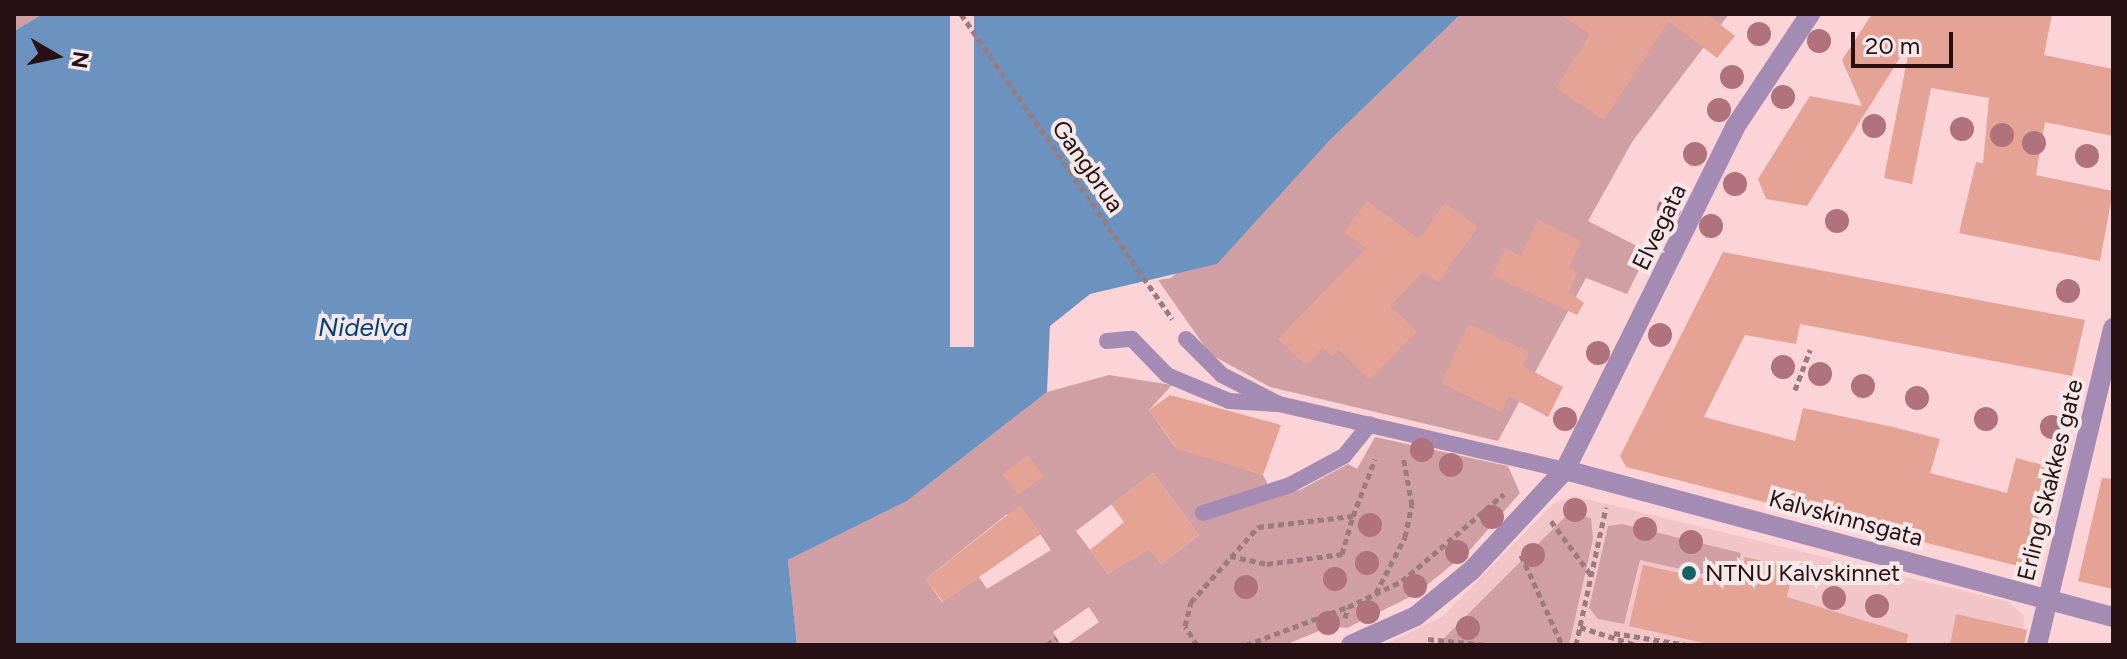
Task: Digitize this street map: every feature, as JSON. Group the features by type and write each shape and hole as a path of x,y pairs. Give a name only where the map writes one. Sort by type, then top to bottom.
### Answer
{"street":[{"name":"Elvegata","path":"1345,640 1416,616 1509,533 1565,470 1735,127 1810,14"},
{"name":"Erling Skakkes gate","path":"2037,645 2106,386 2113,328"},
{"name":"Kalvskinnsgata","path":"1565,470 2113,617"}],"lane":[{"path":"1107,341 1132,339 1167,375 1229,401 1279,404 1565,470"},
{"path":"1186,339 1222,375 1279,404"},
{"path":"1203,513 1290,485 1344,456 1376,426"}],"path":[{"name":"Gangbrua","path":"961,14 1186,339"},
{"path":"1795,390 1810,350"},
{"path":"1230,556 1267,564 1342,554 1376,426"},
{"path":"1375,594 1405,537 1409,472"},
{"path":"1576,645 1612,483"},
{"path":"1246,645 1348,607 1402,581 1492,500 1511,491 1563,531 1591,575"},
{"path":"1197,645 1185,626 1191,602 1258,527 1353,516"},
{"path":"1509,533 1562,645"},
{"path":"1345,640 1348,607"},
{"path":"1416,616 1431,645 1460,639 1486,645"},
{"path":"1580,627 1687,645"},
{"path":"1614,633 1636,645"},
{"path":"1047,645 1057,638"}],"shaded area":[{"path":"14,14 43,14 14,31"},
{"path":"1461,14 1729,14 1632,142 1588,221 1639,247 1635,258 1643,262 1627,294 1586,278 1498,441 1270,387 1210,354 1158,280 1171,278 1328,142"},
{"path":"1109,375 1172,385 1149,410 1175,447 1263,475 1273,494 1300,490 1348,464 1357,469 1375,437 1508,466 1520,493 1470,550 1416,594 1347,628 1331,626 1285,645 1066,645 1099,622 1089,607 1053,632 1061,645 797,645 788,560 907,501 1047,392","holes":["1153,473 1199,535 1161,564 1148,546 1108,574 1076,531","1007,514 1020,532 1036,528 1051,550 987,589 979,577 942,602 926,579"]},
{"name":"NTNU Kalvskinnet","path":"1574,496 2009,602 2024,616 2023,645 1384,645 1443,616 1554,503"},
{"path":"1569,513 1591,518 1593,539 1569,645 1437,645"},
{"path":"1622,524 1741,553 1734,581 1640,560 1624,624 1598,619 1589,608 1608,526"}],"water":[{"name":"Nidelva","path":"43,14 1461,14 1328,142 1217,264 1090,294 1050,326 1047,392 907,501 788,560 797,645 14,645 14,31"}],"pier":[{"path":"950,14 974,14 974,347 950,347"}],"building":[{"path":"1559,14 1707,14 1735,36 1717,58 1669,21 1604,120 1556,88 1590,34"},
{"path":"1872,14 2052,14 2044,55 2113,69 2113,136 2045,122 2036,175 2113,191 2100,261 1959,233 1976,162 1983,163 1989,98 1931,88 1912,184 1884,178 1911,40 1807,206 1766,199 1758,179 1810,96 1862,106 1842,60"},
{"path":"1367,201 1419,239 1445,203 1478,227 1438,282 1424,271 1390,306 1417,331 1370,380 1338,349 1332,356 1323,347 1306,365 1278,339 1366,248 1344,232"},
{"path":"1538,220 1581,241 1569,268 1578,272 1569,292 1584,303 1577,315 1492,275 1506,247 1520,257"},
{"path":"1723,252 2085,320 2072,376 1800,324 1796,344 1745,335 1704,417 1795,441 1803,408 1893,427 1940,439 1930,473 2007,493 2016,458 2051,467 2029,558 2018,566 1626,467 1620,456"},
{"path":"1469,324 1529,352 1523,366 1563,387 1548,417 1509,396 1501,412 1441,383"},
{"path":"1170,395 1281,425 1263,475 1177,449 1149,410"},
{"path":"1028,455 1044,476 1018,495 1002,474"},
{"path":"1153,473 1199,535 1161,564 1150,549 1108,574 1090,550 1124,522 1111,504"},
{"path":"2102,478 2113,479 2113,589 2078,581"},
{"path":"1020,505 1041,534 943,602 926,579"},
{"path":"1745,557 1794,568 1787,597 1908,634 1906,645 1712,645 1629,626 1643,565 1738,586"},
{"path":"1956,614 2027,630 2024,645 1950,645"}],"place":[{"name":"NTNU Kalvskinnet","path":"1689,573"}]}
